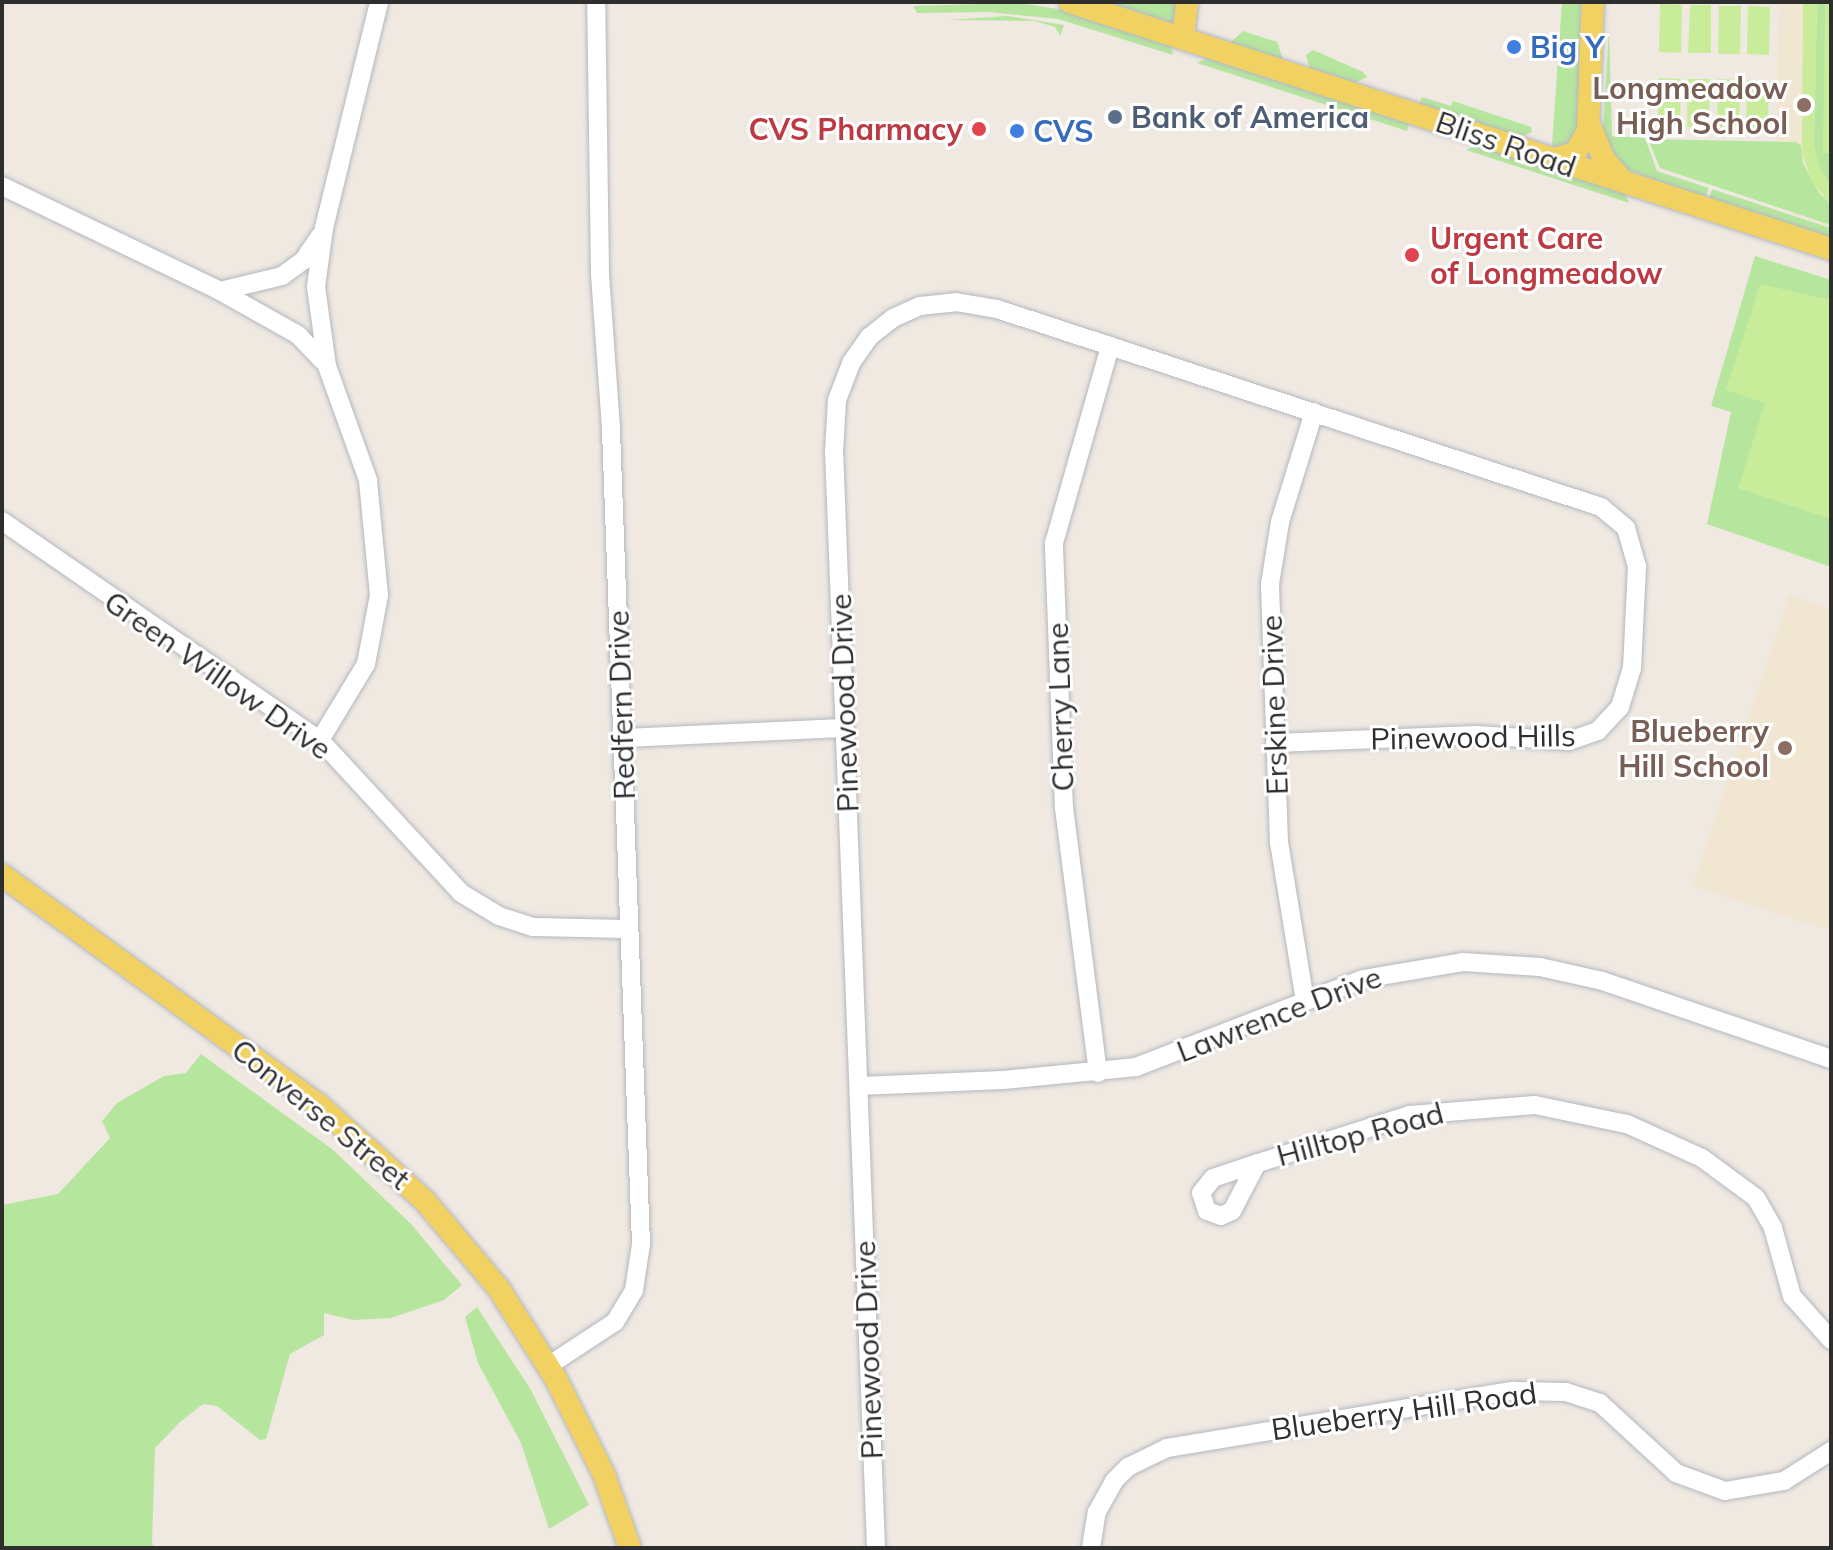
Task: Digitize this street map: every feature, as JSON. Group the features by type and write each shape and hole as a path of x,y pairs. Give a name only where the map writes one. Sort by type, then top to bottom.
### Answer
{"main road":[{"name":"Bliss Road","path":"1070,2 1183,36 1831,249"},
{"path":"1183,36 1187,2"},
{"path":"1556,159 1580,148 1589,123 1593,2"},
{"path":"1589,123 1603,158 1622,180"},
{"name":"Converse Street","path":"2,875 368,1146 468,1249 548,1366 604,1475 630,1548"}],"street":[{"path":"320,740 366,664 379,595 368,480 327,366 316,287 324,228 379,2"},
{"name":"Redfern Drive","path":"548,1366 615,1322 634,1290 639,1269 623,738 600,274 596,2"},
{"path":"2,186 220,291 298,335 327,366"},
{"path":"220,291 282,276 303,261 324,228"},
{"name":"Pinewood Drive","path":"876,1548 835,417 846,375 860,350 893,318 944,302 997,309 1314,412"},
{"name":"Cherry Lane","path":"1098,1073 1065,828 1054,543 1110,346"},
{"name":"Erskine Drive","path":"1305,1001 1281,864 1275,743 1272,553 1314,412"},
{"name":"Pinewood Hills","path":"1275,743 1476,735 1577,740 1610,721 1624,700 1632,668 1636,553 1618,518 1593,504 1314,412"},
{"name":"Green Willow Drive","path":"2,521 320,740 461,893 499,916 533,927 628,929"},
{"path":"623,738 844,728"},
{"name":"Lawrence Drive","path":"859,1086 1098,1073 1195,1048 1305,1001 1398,969 1463,962 1517,964 1638,991 1831,1059"},
{"name":"Hilltop Road","path":"1257,1163 1396,1119 1447,1109 1535,1105 1615,1120 1687,1150 1748,1190 1773,1228 1792,1296 1831,1340"},
{"name":"Blueberry Hill Road","path":"1091,1548 1097,1512 1114,1481 1128,1467 1167,1448 1513,1391 1566,1392 1600,1403 1676,1473 1725,1491 1784,1481 1831,1451"}],"shaded area":[{"name":"Longmeadow High School","path":"1779,2 1831,2 1831,227 1791,214 1795,142 1776,141"},
{"name":"Blueberry Hill School","path":"1789,595 1831,609 1831,931 1692,886"}],"green space":[{"path":"1108,2 1180,2 1176,25"},
{"path":"1562,2 1581,2 1577,133 1569,145 1558,148 1552,145"},
{"path":"1803,2 1817,2 1814,145 1818,165 1831,187 1831,204 1812,182 1802,152"},
{"path":"1817,2 1831,2 1831,187 1818,165 1814,145"},
{"path":"1825,2 1831,2 1831,153 1823,153"},
{"path":"1020,3 1064,10 1171,45 1173,55 1058,19 988,12 917,13 913,6"},
{"path":"1660,4 1682,5 1681,53 1659,52"},
{"path":"1690,5 1711,5 1711,53 1688,53"},
{"path":"1719,6 1741,6 1740,54 1718,54"},
{"path":"1748,6 1770,7 1769,55 1747,54"},
{"path":"1008,16 1064,25 1060,36 1055,27 1035,21 949,20"},
{"path":"1609,29 1612,136 1645,138 1657,171 1709,188 1705,199 1618,166 1603,130"},
{"path":"1243,31 1277,42 1283,59 1230,43"},
{"path":"1313,50 1363,72 1367,77 1354,83 1310,70 1306,55"},
{"path":"1211,57 1410,121 1407,131 1197,63"},
{"path":"1659,78 1681,79 1680,126 1658,126"},
{"path":"1688,79 1710,79 1709,127 1687,127"},
{"path":"1718,79 1740,80 1739,128 1717,127"},
{"path":"1747,80 1769,81 1768,128 1746,128"},
{"path":"1422,97 1451,106 1453,101 1531,127 1532,132 1519,138 1419,105"},
{"path":"1648,139 1795,142 1801,145 1803,163 1819,193 1831,204 1831,225 1660,168"},
{"path":"1478,145 1625,192 1629,203 1466,150"},
{"path":"1712,189 1831,228 1831,239 1709,199"},
{"path":"1755,256 1831,280 1831,567 1707,524 1731,412 1711,406"},
{"path":"1760,284 1831,300 1831,519 1738,488 1765,403 1726,390"},
{"path":"201,1054 332,1149 411,1224 462,1285 444,1300 391,1318 353,1320 324,1313 324,1335 290,1354 266,1439 260,1440 217,1406 203,1404 180,1422 155,1448 152,1544 156,1548 2,1548 2,1205 58,1194 110,1138 102,1121 117,1103 164,1076 186,1073"},
{"path":"477,1307 531,1390 589,1505 549,1529 521,1443 478,1363 465,1317"}],"place":[{"name":"Big Y","path":"1514,47"},
{"name":"Longmeadow High School","path":"1804,105"},
{"name":"Bank of America","path":"1115,117"},
{"name":"CVS Pharmacy","path":"979,129"},
{"name":"CVS","path":"1017,131"},
{"name":"Urgent Care of Longmeadow","path":"1412,255"},
{"name":"Blueberry Hill School","path":"1785,748"}]}
